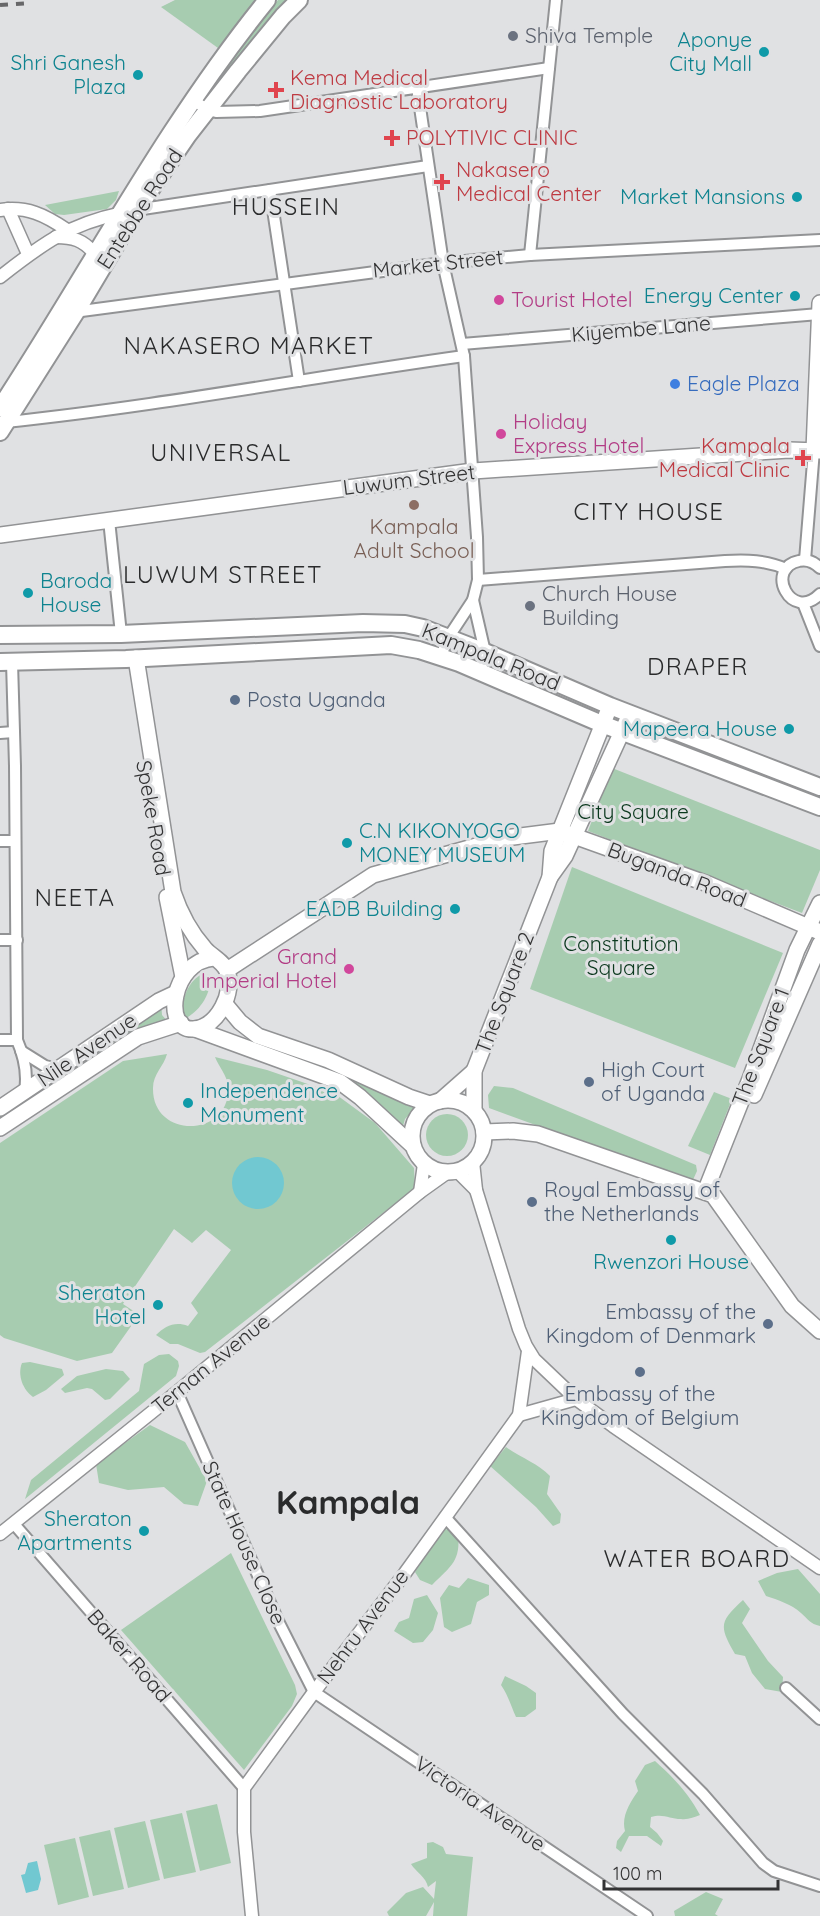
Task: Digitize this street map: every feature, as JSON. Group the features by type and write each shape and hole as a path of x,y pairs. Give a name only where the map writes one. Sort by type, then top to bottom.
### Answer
{"main road":[{"name":"Entebbe Road","path":"67,312 94,254 118,214 193,100 267,0"},
{"name":"Entebbe Road","path":"2,421 67,312 136,210 208,110 299,0"},
{"path":"817,450 819,309"},
{"name":"Luwum Street","path":"0,535 473,471 817,450"},
{"name":"Kampala Road","path":"0,635 121,634 388,623 423,628 610,706 820,787"},
{"name":"Kampala Road","path":"6,662 131,659 391,645 441,656 602,724 820,807"},
{"name":"Speke Road","path":"131,659 173,892 178,907 194,936 214,958"},
{"name":"Speke Road","path":"131,659 156,845 183,977"},
{"name":"The Square 2","path":"567,834 602,724 610,706"},
{"name":"The Square 2","path":"474,1111 474,1071 549,877 552,851 567,834 630,714"},
{"name":"Buganda Road","path":"227,970 373,875 505,838 531,834 567,834 708,884 815,929"},
{"name":"The Square 1","path":"709,1193 797,950 815,929 820,903"},
{"name":"The Square 1","path":"709,1193 820,944"},
{"path":"188,1026 212,1020 225,1004 229,988 227,970 221,962 214,958 201,961 189,969 176,993 175,1008 188,1026 340,1082 360,1097 413,1146 424,1164 435,1170 452,1171 472,1162 481,1150 484,1132 474,1111 458,1102 435,1103 409,1097 327,1060 258,1036 240,1023 225,1004"},
{"name":"Nile Avenue","path":"0,1108 159,1001 176,993"},
{"name":"Nile Avenue","path":"0,1128 138,1037 188,1026"},
{"path":"413,1146 412,1127 422,1110 435,1103 474,1071"},
{"path":"484,1132 520,1131 538,1134 709,1193 792,1306 820,1331"}],"street":[{"path":"530,255 556,0"},
{"path":"193,100 208,110 260,111 549,68"},
{"path":"417,87 443,263 464,356 473,471 478,580 473,600 448,638 441,656"},
{"path":"0,276 28,254 67,230 89,221 136,210 428,166"},
{"path":"270,190 299,381"},
{"path":"2,210 36,212 67,230"},
{"path":"2,210 28,254"},
{"path":"53,239 69,237 81,240 94,254"},
{"name":"Market Street","path":"67,312 443,263 530,255 820,240"},
{"name":"Kiyembe Lane","path":"462,344 819,309"},
{"path":"2,421 71,415 358,370 464,356"},
{"path":"806,560 817,450"},
{"path":"109,520 121,634"},
{"path":"478,580 752,560 786,569"},
{"path":"820,568 811,561 795,562 786,569 783,575 783,588 791,598 803,603 814,600 820,594"},
{"path":"473,600 484,652 480,672"},
{"path":"803,603 820,646"},
{"path":"6,662 14,732 17,1040 27,1081 25,1091"},
{"path":"0,733 14,732"},
{"path":"0,841 15,841"},
{"path":"0,940 17,940"},
{"path":"0,1040 17,1040"},
{"path":"21,1051 45,1066 59,1069"},
{"path":"472,1162 476,1190 519,1329 528,1351 546,1372 576,1399 612,1426 820,1568"},
{"path":"420,1192 424,1164"},
{"path":"452,1171 476,1190"},
{"name":"Ternan Avenue","path":"0,1534 420,1192 452,1171"},
{"name":"Nehru Avenue","path":"244,1788 519,1415 528,1351"},
{"name":"State House Close","path":"177,1392 279,1623 314,1692"},
{"path":"519,1415 576,1399"},
{"path":"445,1517 623,1714 703,1794 763,1863 774,1870 820,1886"},
{"name":"Baker Road","path":"14,1524 244,1788"},
{"path":"786,1688 820,1719"},
{"name":"Victoria Avenue","path":"314,1692 647,1916"},
{"path":"244,1788 244,1832 252,1916"}],"green space":[{"path":"175,0 256,0 218,48 161,7"},
{"path":"278,0 287,0 219,87 215,81 253,29"},
{"path":"119,191 116,200 107,209 64,215 55,214 45,205"},
{"name":"City Square","path":"612,768 820,850 820,870 802,913 588,831"},
{"name":"Constitution Square","path":"572,867 783,953 735,1068 530,989"},
{"path":"204,973 210,975 207,994 196,1010 186,1018 182,1016 187,991 193,981"},
{"path":"161,1002 162,1015 169,1023 0,1120 0,1113"},
{"path":"167,1054 155,1078 153,1088 156,1105 165,1117 177,1124 192,1126 206,1123 218,1116 226,1103 228,1086 215,1057 267,1070 334,1093 375,1123 414,1168 415,1188 205,1352 200,1353 178,1344 170,1344 156,1335 170,1325 188,1326 198,1313 191,1303 231,1250 206,1230 192,1243 174,1229 123,1304 138,1314 112,1353 77,1361 4,1338 0,1335 0,1143 123,1061"},
{"path":"328,1067 417,1106 405,1119 403,1126 373,1101 327,1072"},
{"path":"494,1086 513,1088 696,1165 697,1171 692,1182 489,1108 488,1095"},
{"path":"714,1092 732,1099 710,1155 688,1146"},
{"path":"447,1114 455,1115 462,1120 467,1127 467,1143 462,1150 455,1155 447,1156 439,1155 432,1150 427,1143 426,1135 427,1127 432,1120 439,1115"},
{"path":"169,1354 178,1361 176,1376 25,1499 31,1480 139,1391 144,1364 159,1355"},
{"path":"30,1362 62,1369 64,1375 46,1390 33,1397 24,1386 20,1372 22,1363"},
{"path":"106,1369 123,1371 130,1379 110,1399 105,1400 92,1389 65,1393 61,1389 77,1376"},
{"path":"150,1425 185,1442 207,1481 198,1506 184,1504 164,1487 128,1490 99,1483 96,1464"},
{"path":"506,1447 550,1476 547,1494 561,1514 560,1523 553,1526 536,1507 490,1466"},
{"path":"442,1528 458,1533 458,1550 445,1573 432,1585 420,1580 415,1572"},
{"path":"231,1553 295,1685 297,1694 292,1706 244,1770 121,1630"},
{"path":"798,1569 820,1594 820,1626 811,1623 793,1607 766,1596 758,1581 777,1573"},
{"path":"468,1578 489,1585 489,1595 477,1602 471,1624 452,1632 444,1627 440,1598 449,1585 459,1588"},
{"path":"427,1595 438,1613 433,1630 423,1642 413,1643 394,1631 399,1622 409,1618 414,1599"},
{"path":"743,1600 750,1609 742,1623 768,1661 783,1677 782,1692 765,1689 752,1673 745,1656 735,1654 726,1637 724,1625 726,1619"},
{"path":"505,1676 536,1693 536,1709 525,1717 516,1717 501,1685"},
{"path":"655,1761 680,1786 700,1815 684,1819 651,1817 650,1827 663,1841 661,1846 647,1836 629,1836 621,1852 616,1848 617,1841 625,1831 625,1815 638,1791 635,1781 645,1765"},
{"path":"217,1804 231,1863 200,1871 186,1811"},
{"path":"182,1813 196,1872 164,1879 150,1820"},
{"path":"145,1821 160,1880 128,1888 114,1828"},
{"path":"110,1830 124,1889 93,1896 79,1837"},
{"path":"75,1838 89,1897 58,1905 44,1845"},
{"path":"433,1842 443,1847 446,1854 473,1857 467,1916 433,1916 434,1902 426,1916 389,1916 387,1912 406,1893 423,1887 434,1899 436,1881 428,1887 411,1864 427,1858 427,1843"},
{"path":"706,1892 723,1899 715,1914 718,1916 675,1916 674,1911"}],"water":[{"path":"253,1157 263,1157 277,1164 284,1183 277,1202 263,1209 253,1209 243,1205 236,1198 232,1188 232,1178 236,1168 243,1161"},
{"path":"37,1861 41,1879 38,1890 26,1893 21,1875 25,1874 28,1863"}],"railway":[{"path":"0,5 31,3"}],"place":[{"name":"Shiva Temple","path":"513,36"},
{"name":"Aponye City Mall","path":"764,52"},
{"name":"Shri Ganesh Plaza","path":"138,75"},
{"name":"Kema Medical Diagnostic Laboratory","path":"276,90"},
{"name":"POLYTIVIC CLINIC","path":"392,138"},
{"name":"Nakasero Medical Center","path":"442,182"},
{"name":"Market Mansions","path":"797,197"},
{"name":"Energy Center","path":"795,296"},
{"name":"Tourist Hotel","path":"499,300"},
{"name":"Eagle Plaza","path":"675,384"},
{"name":"Holiday Express Hotel","path":"501,434"},
{"name":"Kampala Medical Clinic","path":"803,458"},
{"name":"Kampala Adult School","path":"414,505"},
{"name":"Baroda House","path":"28,593"},
{"name":"Church House Building","path":"530,606"},
{"name":"Posta Uganda","path":"235,700"},
{"name":"Mapeera House","path":"789,729"},
{"name":"C.N KIKONYOGO MONEY MUSEUM","path":"347,843"},
{"name":"EADB Building","path":"455,909"},
{"name":"Grand Imperial Hotel","path":"349,969"},
{"name":"High Court of Uganda","path":"589,1082"},
{"name":"Independence Monument","path":"188,1103"},
{"name":"Royal Embassy of the Netherlands","path":"532,1202"},
{"name":"Rwenzori House","path":"671,1240"},
{"name":"Sheraton Hotel","path":"158,1305"},
{"name":"Embassy of the Kingdom of Denmark","path":"768,1324"},
{"name":"Embassy of the Kingdom of Belgium","path":"640,1372"},
{"name":"Sheraton Apartments","path":"144,1531"}],"district":[{"name":"HUSSEIN","path":"286,207"},
{"name":"NAKASERO MARKET","path":"249,346"},
{"name":"UNIVERSAL","path":"221,453"},
{"name":"CITY HOUSE","path":"649,512"},
{"name":"LUWUM STREET","path":"223,575"},
{"name":"DRAPER","path":"698,667"},
{"name":"NEETA","path":"75,898"},
{"name":"Kampala","path":"348,1502"},
{"name":"WATER BOARD","path":"697,1559"}]}
